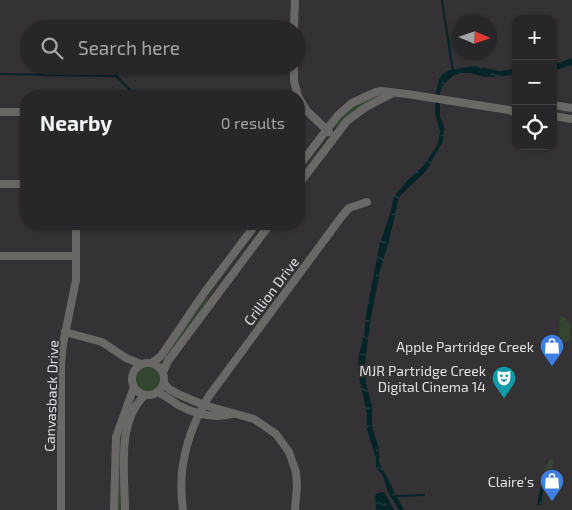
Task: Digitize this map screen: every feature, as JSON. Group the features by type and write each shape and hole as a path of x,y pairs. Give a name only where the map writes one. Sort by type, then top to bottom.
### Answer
{"street":[{"path":"294,20 295,0"},
{"path":"294,75 296,90"},
{"path":"305,158 326,128 346,108 360,98 381,91 512,110"},
{"path":"305,176 347,121 359,111 393,93"},
{"path":"557,106 572,108"},
{"path":"305,109 333,137"},
{"path":"0,112 20,112"},
{"path":"557,117 572,119"},
{"path":"0,184 20,184"},
{"name":"Crillion Drive","path":"183,510 181,487 183,463 199,413 227,370 345,212 356,205 367,202"},
{"name":"Canvasback Drive","path":"62,510 62,364 65,332 74,289 76,230"},
{"path":"152,364 161,356 252,230"},
{"path":"162,372 168,361 266,230"},
{"path":"0,256 76,256"},
{"path":"65,332 102,342 126,358 141,364 152,364 158,367 162,372 164,383 174,392 204,405 233,414 247,416 262,423 276,434 286,447 296,472 295,510"},
{"path":"114,510 116,437 134,387 132,374 126,358"},
{"path":"132,374 141,364"},
{"path":"134,387 144,395 151,395 157,392 164,383"},
{"path":"157,392 199,413 215,416 233,414"},
{"path":"125,510 126,438 134,410 144,395"}],"green space":[{"path":"381,94 383,95 346,118 337,127 333,127 333,124 355,106"},
{"path":"238,254 203,308 166,359 164,357"},
{"path":"560,316 564,317 570,324 570,340 565,343 559,335"},
{"path":"148,367 156,371 160,379 156,387 148,391 140,387 136,379 140,371"},
{"path":"132,402 134,403 129,415 122,510 117,510 118,441"},
{"path":"550,459 554,463 548,476 545,476 543,472"}],"water":[{"path":"572,58 572,65 557,70 557,64"},
{"path":"475,66 500,71 512,70 512,75 484,77 471,73 462,73 454,75 443,85 440,93 440,117 444,126 443,141 426,171 400,196 398,201 380,271 365,362 366,383 372,406 372,426 379,449 379,462 404,510 399,510 388,492 383,476 376,468 376,458 367,430 367,414 358,372 359,354 380,243 394,196 425,164 438,144 440,131 435,113 436,91 439,79 449,70"},
{"path":"542,478 545,479 541,505 537,505"},
{"path":"384,492 394,510 376,510 375,496 377,493"}],"waterway":[{"path":"442,0 453,72"},
{"path":"0,74 20,74"},
{"path":"58,75 116,76 130,90"},
{"path":"397,496 424,495"}],"place":[{"name":"Apple Partridge Creek","path":"552,367"},
{"name":"MJR Partridge Creek Digital Cinema 14","path":"504,399"},
{"name":"Claire's","path":"552,502"}]}
